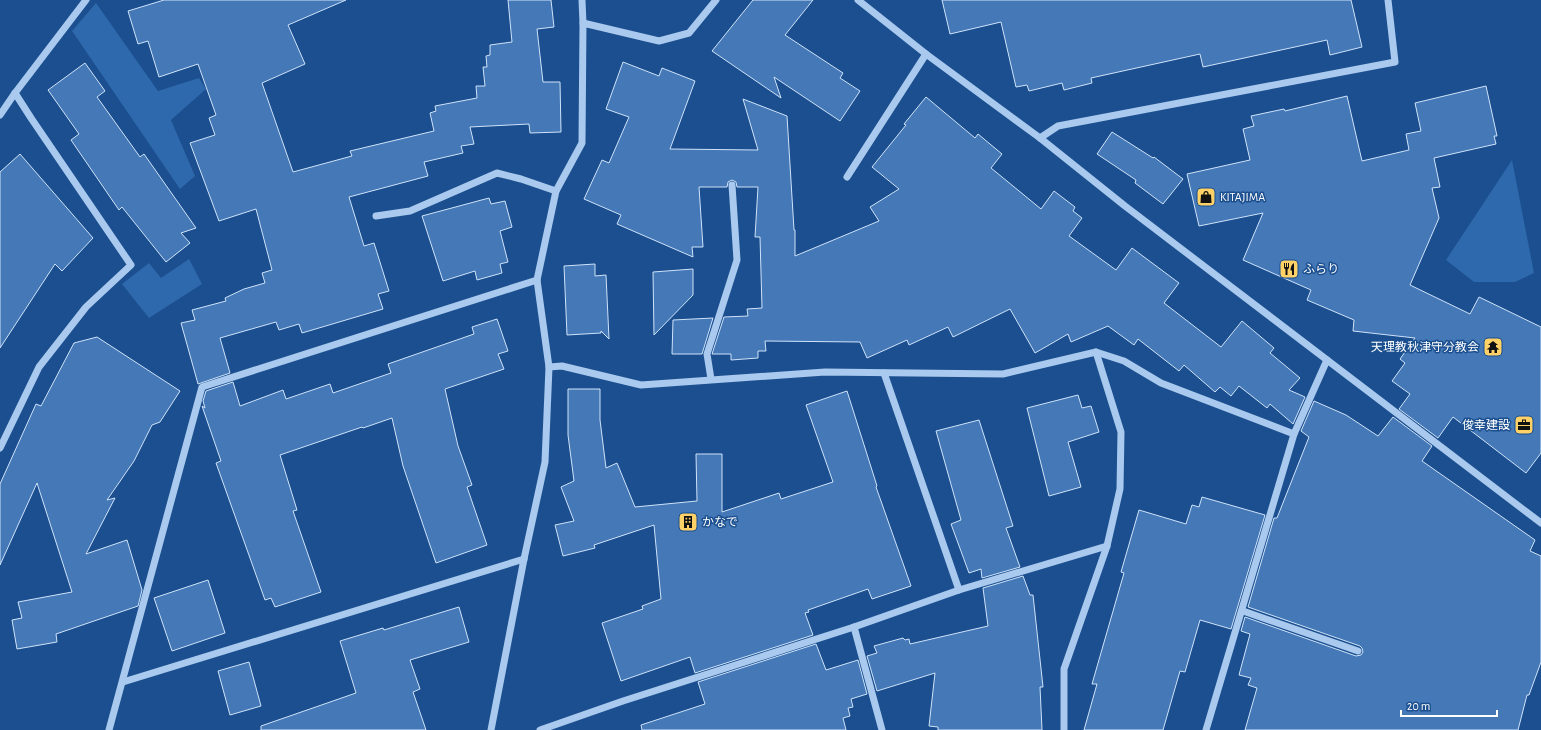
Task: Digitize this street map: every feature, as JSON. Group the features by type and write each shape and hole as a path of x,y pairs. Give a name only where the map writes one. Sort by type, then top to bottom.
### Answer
{"street":[{"path":"0,115 86,0"},
{"path":"491,730 524,560 545,462 549,367 537,280 556,191 582,144 582,0"},
{"path":"583,23 659,41 689,33 716,0"},
{"path":"858,0 926,54 1040,138 1125,206 1541,523"},
{"path":"1040,138 1058,126 1395,62 1388,0"},
{"path":"847,176 926,54"},
{"path":"0,448 39,367 86,307 131,265 15,93"},
{"path":"376,216 410,212 497,173 521,179 556,191"},
{"path":"711,379 707,354 737,260 732,185"},
{"path":"110,730 202,387 537,280"},
{"path":"549,367 562,366 641,385 825,372 1003,374 1096,352 1124,361 1161,383 1294,434"},
{"path":"1064,730 1064,669 1107,546 1120,489 1121,432 1096,352"},
{"path":"1206,730 1243,611 1294,434 1327,360"},
{"path":"884,373 959,590"},
{"path":"540,730 623,701 854,627 959,590 1107,546"},
{"path":"123,682 524,560"},
{"path":"1243,611 1358,651"},
{"path":"854,627 882,730"}],"shaded area":[{"path":"96,3 158,91 199,78 206,89 171,120 195,176 180,189 72,31"},
{"path":"1512,160 1534,273 1515,282 1474,282 1446,260"},
{"path":"189,259 202,284 149,318 122,284 149,263 161,278"}],"building":[{"path":"164,0 346,0 288,25 305,64 262,83 293,172 352,156 350,151 434,131 430,113 436,111 435,106 477,98 476,86 485,86 483,67 487,67 486,56 490,55 490,45 512,42 508,0 551,0 554,27 537,29 543,82 560,82 561,132 530,133 529,124 470,127 474,144 461,146 463,153 424,162 428,176 349,197 364,246 374,243 389,291 378,294 383,309 302,333 299,324 279,330 276,322 220,338 230,373 198,384 181,323 195,320 192,310 226,301 225,298 244,289 265,283 262,273 272,270 256,209 219,221 190,143 215,135 209,118 216,115 198,64 159,77 148,41 138,44 128,11"},
{"path":"753,0 813,0 785,35 843,73 840,78 860,91 840,121 774,77 781,98 712,51"},
{"path":"942,0 1351,0 1362,47 1330,55 1327,40 1203,67 1200,54 1091,78 1092,83 1064,90 1062,83 1029,91 1027,85 1016,87 1001,22 950,34"},
{"path":"623,62 659,76 662,68 695,81 670,149 758,150 743,99 787,116 795,230 795,256 879,221 870,207 899,189 872,167 906,125 904,124 926,97 975,138 978,134 1002,154 991,168 1041,209 1054,191 1075,207 1073,211 1082,218 1069,236 1116,270 1132,248 1179,283 1164,303 1221,347 1242,321 1274,348 1270,353 1300,378 1289,390 1305,397 1293,424 1270,404 1267,408 1239,386 1231,396 1220,387 1215,392 1184,365 1179,371 1138,339 1134,345 1108,326 1071,342 1068,334 1035,353 1010,309 953,337 948,327 909,345 907,340 867,358 860,342 765,341 766,351 758,351 758,358 731,360 731,354 712,354 724,317 748,316 747,309 762,308 760,237 755,237 758,187 737,187 736,182 732,180 728,182 727,187 699,187 703,247 692,247 693,257 617,224 621,215 584,199 602,160 609,163 629,117 606,109"},
{"path":"85,63 105,91 97,97 140,157 144,154 196,228 181,233 190,243 166,262 122,207 119,210 71,140 79,134 48,90"},
{"path":"1486,86 1497,136 1494,136 1496,144 1434,158 1440,187 1432,188 1439,218 1410,285 1470,314 1479,297 1541,327 1541,453 1526,473 1453,417 1438,438 1399,409 1410,394 1392,381 1405,363 1400,359 1415,338 1353,331 1354,320 1307,300 1311,290 1243,260 1263,213 1199,226 1187,174 1250,160 1243,129 1254,126 1251,116 1284,109 1285,111 1347,96 1362,161 1409,150 1406,134 1421,131 1415,103"},
{"path":"1112,132 1153,158 1154,157 1183,179 1163,204 1135,183 1136,180 1097,154"},
{"path":"20,154 93,238 62,271 55,264 0,348 0,172"},
{"path":"489,198 491,204 505,201 512,227 500,231 508,262 500,264 502,273 477,280 475,271 443,281 422,216"},
{"path":"595,264 595,276 606,275 609,339 601,331 601,333 567,335 564,266"},
{"path":"693,269 693,295 654,335 653,272"},
{"path":"713,318 702,354 672,354 673,320"},
{"path":"497,319 508,351 498,354 504,369 445,389 458,446 472,485 467,487 487,545 436,563 403,466 392,418 280,455 297,510 293,511 321,592 275,607 271,598 265,600 216,463 221,461 202,406 205,408 203,401 206,391 233,382 240,406 283,390 286,399 330,384 333,393 391,373 388,364 474,334 472,327"},
{"path":"97,337 180,391 160,422 152,425 134,461 107,500 115,498 86,554 127,540 142,590 138,606 56,634 57,642 17,649 12,620 22,618 18,602 72,592 37,483 0,565 0,484 36,404 41,406 74,343"},
{"path":"568,389 600,389 600,420 606,468 617,463 635,507 697,501 696,454 722,454 722,512 779,493 781,499 833,482 806,405 847,391 877,486 876,487 911,586 872,599 868,589 808,610 809,612 805,613 813,635 695,673 690,657 621,681 602,623 643,609 642,606 661,599 654,525 594,545 595,548 563,556 555,525 574,521 561,487 574,481 568,435"},
{"path":"1078,395 1082,408 1091,406 1099,432 1068,442 1081,487 1049,496 1027,408"},
{"path":"1314,401 1346,415 1378,436 1393,417 1432,446 1422,461 1535,540 1530,551 1541,556 1541,662 1529,695 1527,695 1518,730 1245,730 1257,688 1248,685 1251,678 1239,675 1250,634 1241,631 1245,617 1356,656 1361,655 1363,652 1360,646 1248,607 1274,518 1277,518 1309,437 1301,431"},
{"path":"979,420 1013,526 1006,528 1020,567 982,578 981,569 969,573 951,524 961,520 936,431"},
{"path":"1202,497 1265,515 1231,629 1200,620 1185,672 1180,671 1163,730 1084,730 1097,684 1092,684 1124,573 1121,572 1139,510 1186,524 1192,505 1199,507"},
{"path":"1023,576 1030,595 1033,595 1043,687 1040,687 1042,730 938,730 938,727 929,726 935,673 877,691 867,656 877,653 874,646 903,638 905,640 909,639 910,644 988,626 983,588"},
{"path":"208,580 225,633 172,651 154,598"},
{"path":"459,607 469,642 410,660 420,689 413,692 426,730 261,730 261,726 356,693 340,641 383,628 384,630"},
{"path":"816,644 826,670 858,660 867,694 851,699 853,707 848,708 850,716 843,718 846,730 642,730 641,725 705,704 698,682"},
{"path":"249,662 261,706 230,715 218,671"}],"place":[{"name":"KITAJIMA","path":"1206,197"},
{"name":"ふらり","path":"1289,269"},
{"name":"天理教秋津守分教会","path":"1493,347"},
{"name":"俊幸建設","path":"1524,425"},
{"name":"かなで","path":"688,522"}]}
